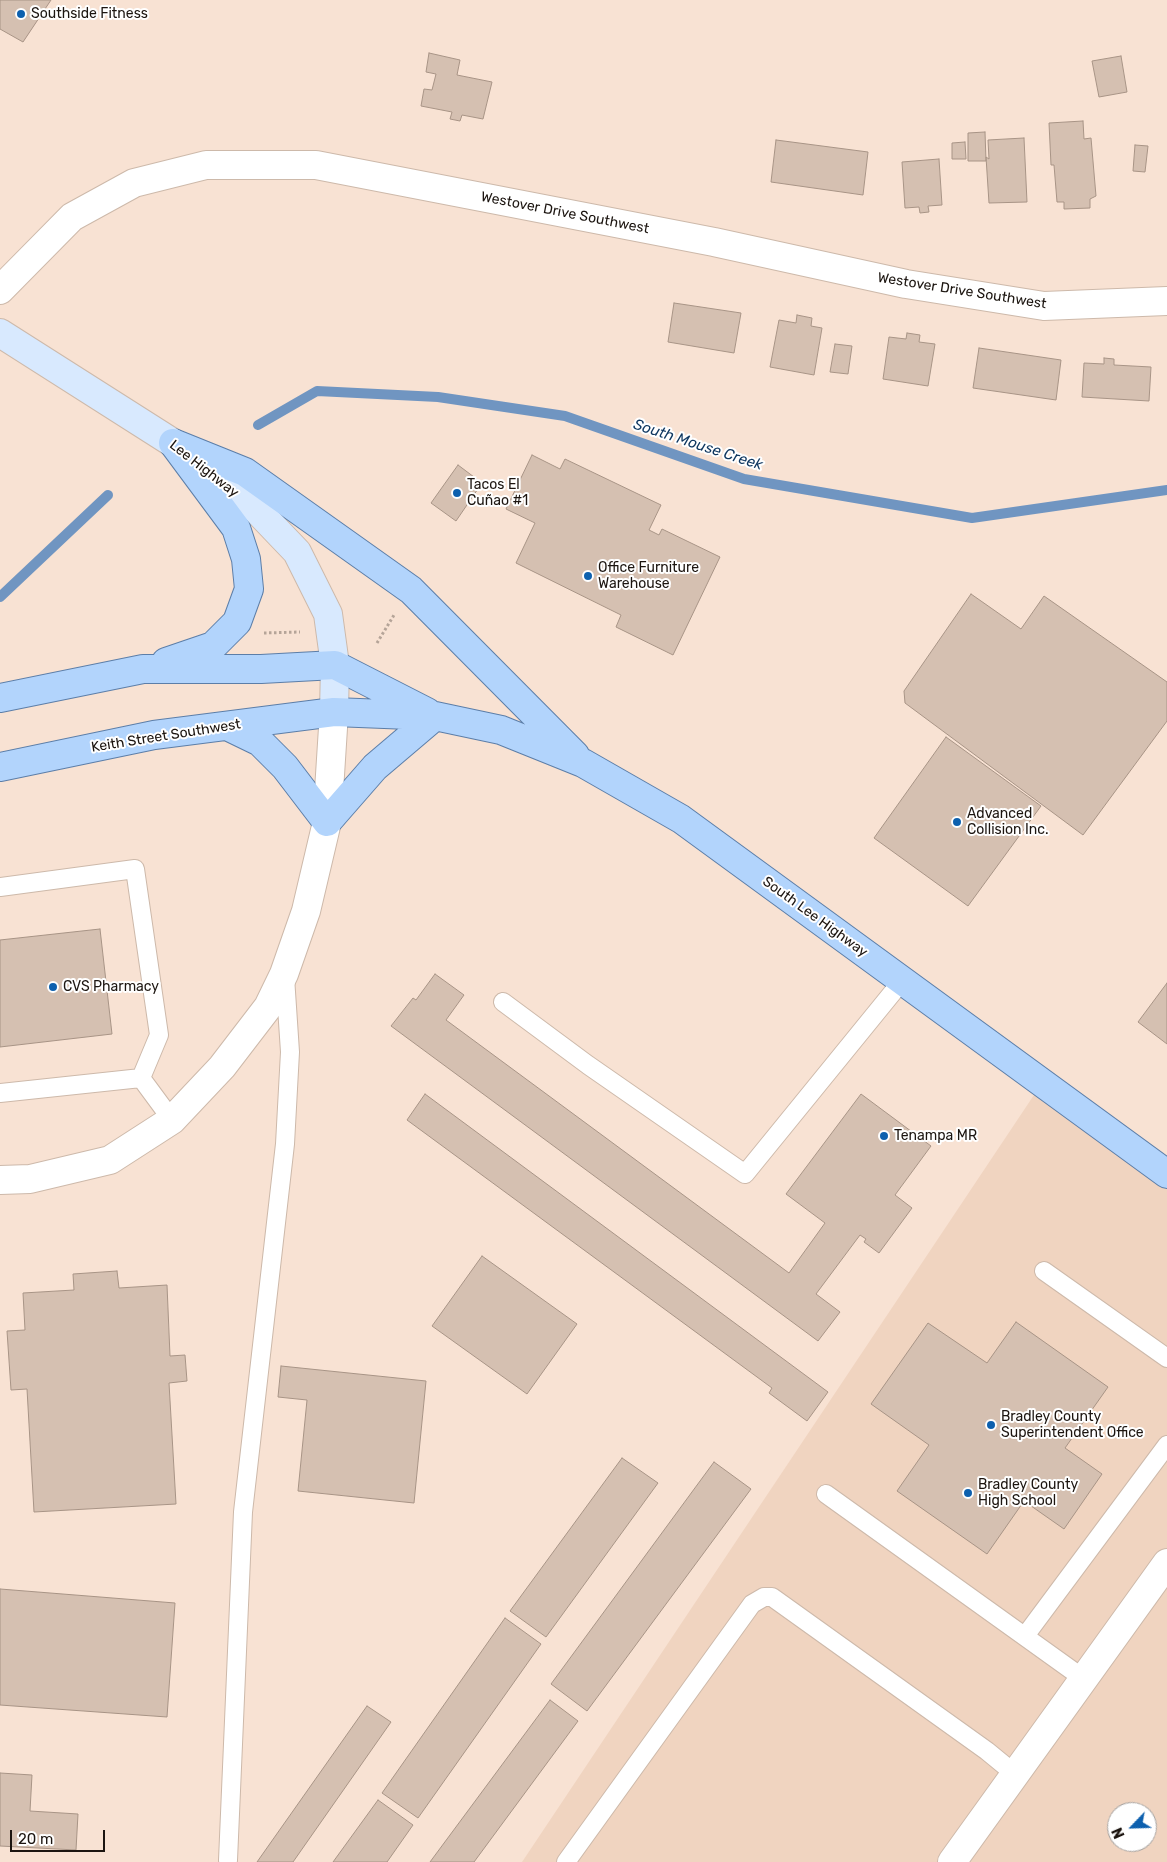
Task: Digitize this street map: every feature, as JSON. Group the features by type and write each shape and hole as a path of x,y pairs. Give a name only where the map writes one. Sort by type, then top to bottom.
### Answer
{"main road":[{"name":"Lee Highway","path":"0,332 173,443 254,507 297,552 328,614 335,665 334,712"},
{"path":"0,698 143,669 213,646 237,622 249,589 246,559 236,528 173,443"},
{"path":"173,443 245,472 411,590 583,763"},
{"path":"143,669 261,669 335,665"},
{"name":"South Lee Highway","path":"335,665 435,716"},
{"name":"South Lee Highway","path":"334,712 435,716 501,730 583,763 681,819 1167,1174"},
{"name":"Keith Street Southwest","path":"0,767 154,735 334,712"},
{"path":"227,726 260,742 285,767 327,822 375,767 435,716"}],"street":[{"name":"Westover Drive Southwest","path":"0,290 72,217 134,183 206,165 316,165 714,242 906,284 998,299 1044,306 1167,301"},
{"path":"0,1180 30,1178 110,1160 172,1120 222,1067 268,1007 284,974 306,911 327,822 334,712"},
{"path":"952,1862 1167,1563"}],"lane":[{"path":"0,887 134,869 158,1035 141,1078"},
{"path":"228,1860 243,1512 285,1144 290,1052 284,974"},
{"path":"503,1002 588,1065 745,1174 902,980"},
{"path":"0,1093 141,1078"},
{"path":"141,1078 172,1120"},
{"path":"1044,1271 1167,1358"},
{"path":"1025,1636 1167,1445"},
{"path":"826,1494 1084,1679"},
{"path":"566,1862 752,1604 764,1597 772,1597 987,1751 1015,1774"}],"path":[{"path":"377,643 396,612"},
{"path":"262,633 301,632"}],"shaded area":[{"name":"Bradley County High School","path":"1042,1083 1167,1175 1167,1862 522,1862"}],"building":[{"name":"Southside Fitness","path":"0,0 51,0 23,42 0,29"},
{"path":"429,53 460,60 457,75 492,82 483,119 462,115 460,121 450,119 452,112 421,106 424,89 432,90 436,74 426,72"},
{"path":"1121,56 1127,92 1099,97 1092,61"},
{"path":"1083,121 1084,139 1091,138 1096,196 1090,199 1090,208 1064,209 1064,202 1057,202 1054,165 1051,165 1049,123"},
{"path":"985,132 986,161 968,161 968,133"},
{"path":"1024,138 1027,202 989,203 986,157 989,159 988,140"},
{"path":"776,140 868,152 863,195 771,182"},
{"path":"965,142 966,159 952,159 952,143"},
{"path":"1135,145 1148,146 1145,172 1133,171"},
{"path":"939,159 942,205 928,206 929,212 920,213 919,207 905,208 902,162"},
{"path":"674,303 741,313 734,353 668,342"},
{"path":"797,315 812,318 811,326 822,328 814,375 770,367 779,320 796,323"},
{"path":"907,333 920,335 919,342 935,344 928,386 883,379 889,337 906,339"},
{"path":"835,344 852,346 848,374 830,372"},
{"path":"979,348 1061,360 1056,400 973,388"},
{"path":"1104,358 1114,359 1114,365 1151,367 1149,401 1082,397 1084,363 1104,364"},
{"path":"532,455 560,469 565,459 661,505 649,530 659,535 662,529 720,557 673,655 616,627 621,615 516,563 535,523 506,509"},
{"name":"Tacos El Cuñao #1","path":"458,465 482,483 456,521 431,503"},
{"path":"971,594 1021,629 1044,596 1167,682 1167,721 1083,835 905,703 904,691"},
{"name":"Advanced Collision Inc.","path":"946,737 1041,806 968,906 874,838"},
{"name":"CVS Pharmacy","path":"100,929 112,1034 0,1047 0,940"},
{"path":"435,974 464,995 446,1020 789,1273 825,1223 786,1194 861,1094 931,1146 895,1195 912,1208 879,1253 864,1242 866,1239 860,1235 816,1294 840,1312 818,1341 391,1026 413,998 416,1000"},
{"path":"1167,983 1167,1044 1138,1022"},
{"path":"425,1094 828,1392 807,1421 769,1393 772,1388 407,1120"},
{"path":"482,1256 577,1324 527,1394 432,1326"},
{"path":"117,1271 119,1288 167,1285 170,1356 185,1355 187,1381 169,1383 176,1504 34,1512 27,1389 11,1390 7,1331 25,1330 23,1293 74,1290 73,1274"},
{"name":"Bradley County Superintendent Office","path":"1016,1322 1108,1387 1065,1448 1102,1474 1064,1529 1024,1501 987,1554 897,1491 929,1445 871,1404 928,1323 987,1363"},
{"path":"281,1366 426,1381 414,1503 298,1491 307,1400 278,1397"},
{"path":"622,1458 658,1483 546,1637 510,1611"},
{"path":"714,1462 751,1489 587,1711 551,1684"},
{"path":"0,1589 175,1603 167,1717 0,1705"},
{"path":"505,1618 541,1644 418,1818 382,1793"},
{"path":"550,1700 578,1721 474,1862 430,1862"},
{"path":"367,1706 391,1722 293,1862 257,1862"},
{"path":"0,1773 32,1775 30,1811 78,1814 76,1850 0,1846"},
{"path":"378,1800 413,1825 387,1862 333,1862"}],"waterway":[{"name":"South Mouse Creek","path":"258,425 317,391 438,397 565,416 744,479 972,518 1167,490"},
{"name":"South Mouse Creek","path":"0,597 108,495"}],"place":[{"name":"Southside Fitness","path":"21,14"},
{"name":"Tacos El Cuñao #1","path":"457,493"},
{"name":"Office Furniture Warehouse","path":"588,576"},
{"name":"Advanced Collision Inc.","path":"957,822"},
{"name":"CVS Pharmacy","path":"53,987"},
{"name":"Tenampa MR","path":"884,1136"},
{"name":"Bradley County Superintendent Office","path":"991,1425"},
{"name":"Bradley County High School","path":"968,1493"}]}
